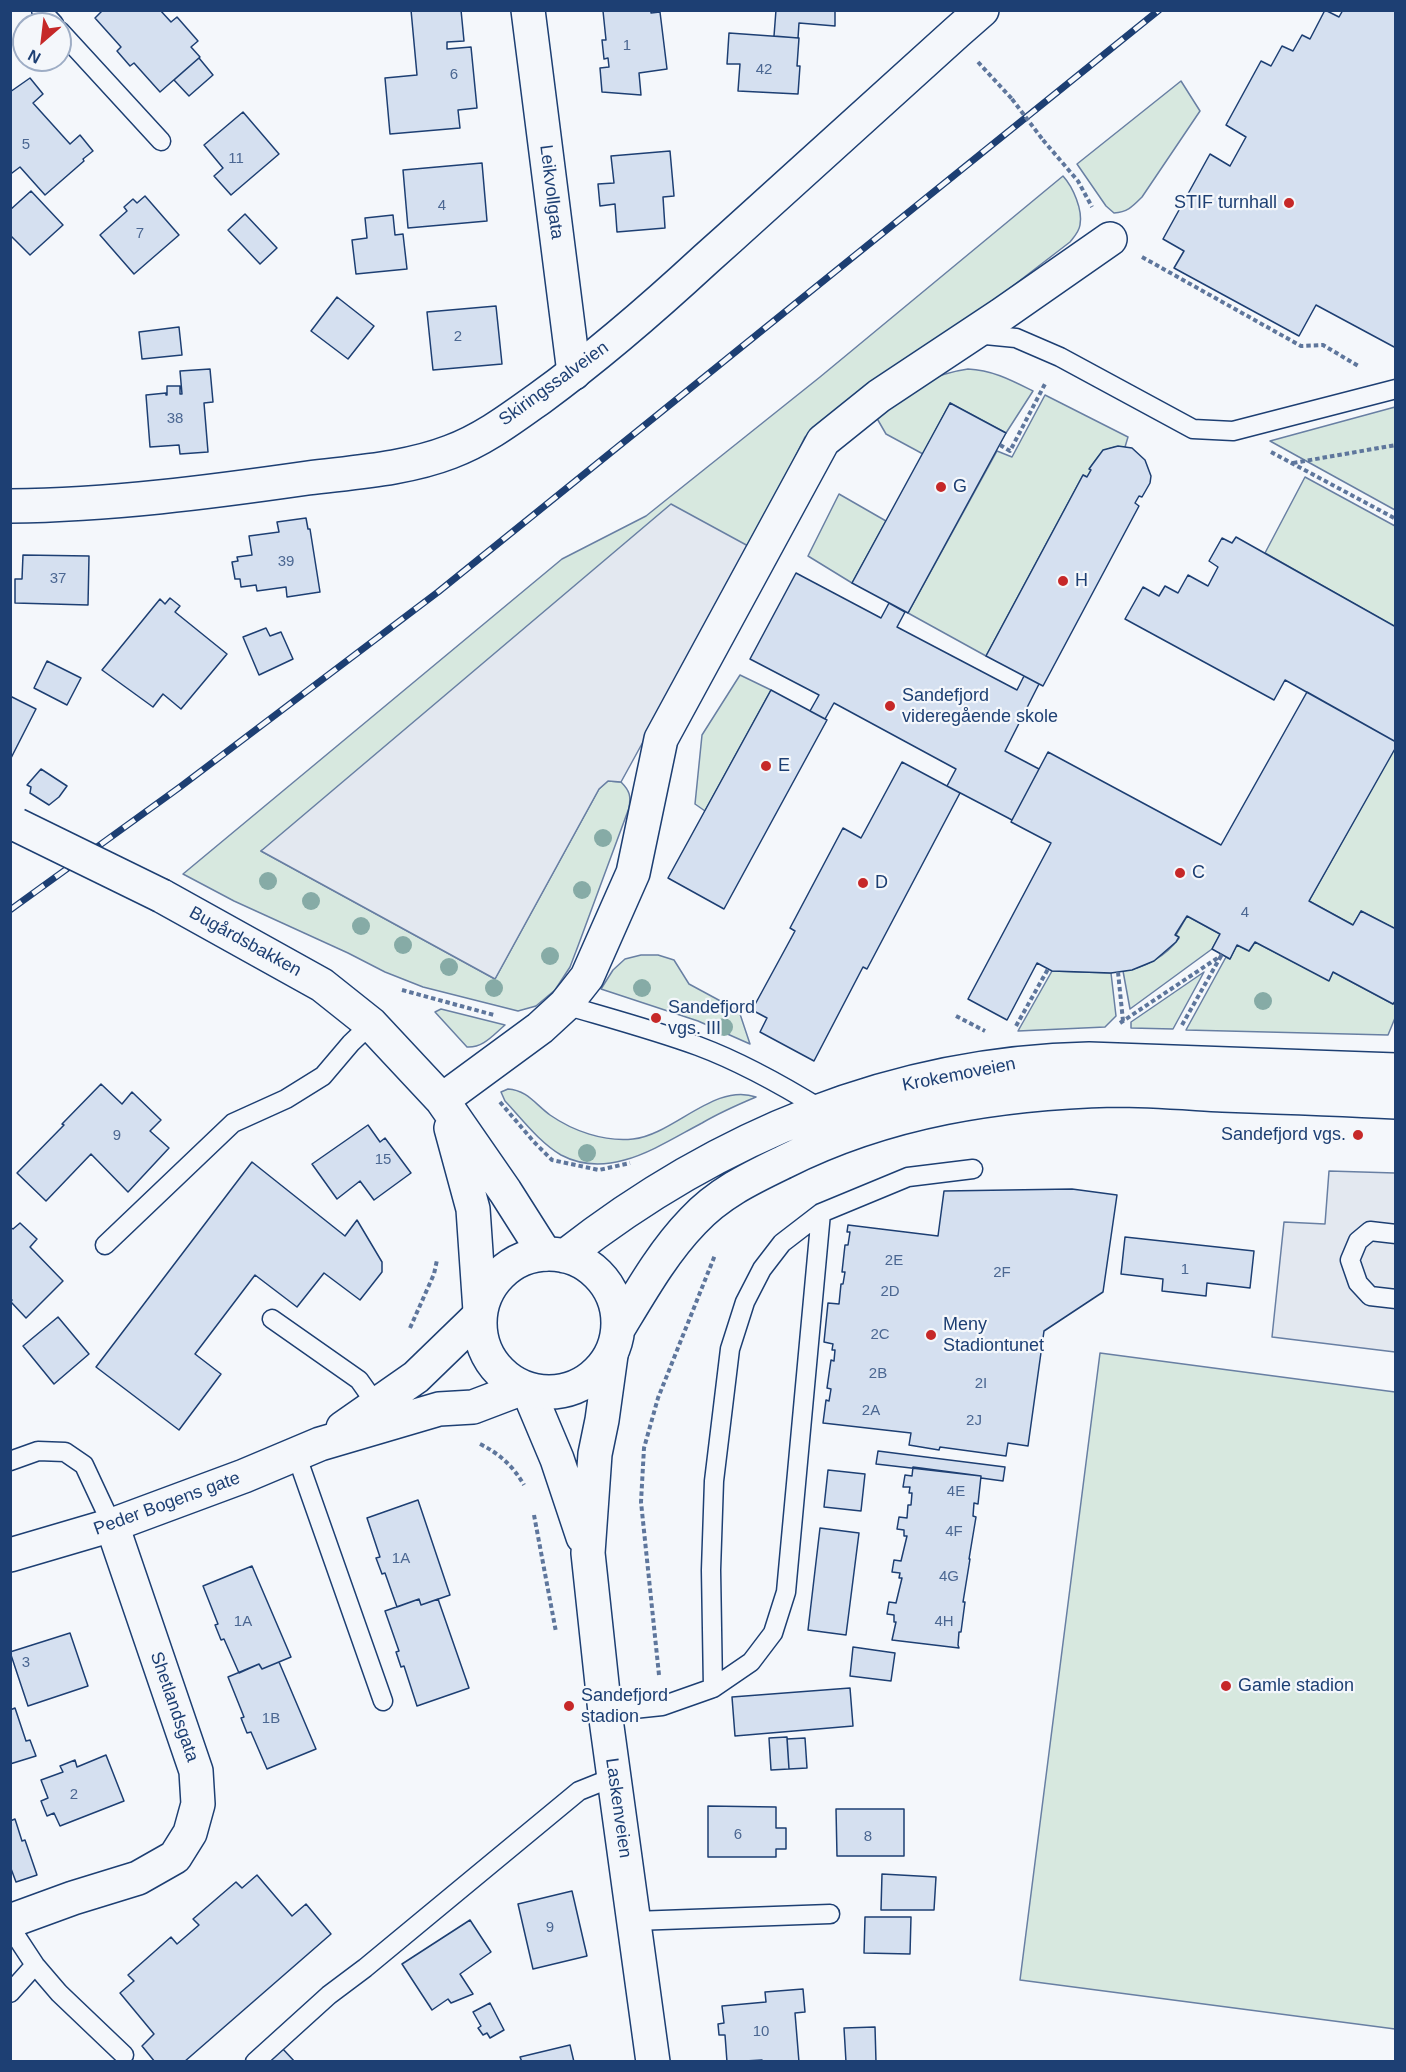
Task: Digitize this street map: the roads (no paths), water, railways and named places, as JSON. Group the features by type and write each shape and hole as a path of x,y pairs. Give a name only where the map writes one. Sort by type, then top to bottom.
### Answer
{"main road":[{"name":"Leikvollgata","path":"528,10 574,373"},
{"name":"Skiringssalveien","path":"10,506 108,502 192,495 385,467 451,452 511,418 574,373 642,317 982,10"},
{"path":"444,1104 540,1028 565,1005 587,977 633,873 662,739 823,441 879,396 1110,239"},
{"name":"Bugårdsbakken","path":"14,824 162,896 322,985 371,1024 444,1104 505,1191 555,1255"},
{"name":"Krokemoveien","path":"555,1255 695,1168 759,1135 821,1109 891,1088 964,1071 1041,1060 1089,1059 1395,1070"},
{"name":"Krokemoveien","path":"615,1342 646,1283 671,1248 694,1220 730,1189 804,1151 882,1122 968,1102 1042,1094 1116,1090 1395,1102"},
{"name":"Bugårdsbakken","path":"444,1104 473,1209 480,1313"},
{"path":"555,1255 585,1264 600,1278 615,1301 615,1342 594,1377 569,1390 525,1389 502,1376 487,1358 480,1313 488,1289 516,1261 555,1255"},
{"name":"Peder Bogens gate","path":"383,1414 416,1377 480,1313"},
{"name":"Laskenveien","path":"615,1342 595,1454 588,1553 605,1712 653,2061"},
{"name":"Laskenveien","path":"525,1389 557,1459 588,1553"},
{"name":"Peder Bogens gate","path":"10,1555 112,1525 244,1476 383,1414 473,1407 525,1389"},
{"name":"Shetlandsgata","path":"10,1921 138,1878 175,1857 190,1833 198,1804 196,1771 112,1525"}],"lane":[{"path":"72,44 161,141"},
{"path":"972,334 1016,338 1060,357 1193,429 1233,431 1390,391"},
{"path":"565,1005 639,1026 699,1047 788,1089 821,1109"},
{"path":"105,1245 233,1123 286,1100 323,1076 351,1043 371,1024"},
{"path":"713,1688 711,1570 714,1481 730,1349 745,1302 762,1269 782,1243 821,1213 908,1177 973,1169"},
{"path":"605,1712 662,1706 713,1688 752,1662 773,1633 786,1592 821,1213"},
{"path":"1395,1234 1370,1231 1359,1241 1350,1260 1358,1283 1370,1296 1395,1299"},
{"path":"272,1319 359,1380 383,1414"},
{"path":"308,1449 383,1701"},
{"path":"10,1461 38,1451 64,1452 84,1465 112,1525"},
{"path":"255,2061 329,1995 365,1968 579,1791 614,1777"},
{"path":"634,1921 830,1914"},
{"path":"10,1927 35,1965 59,1994 124,2055"},
{"path":"10,1993 35,1965"}],"railway":[{"path":"10,910 180,787 438,592 1159,10"}],"place":[{"name":"STIF turnhall","path":"1289,203"},
{"name":"G","path":"941,487"},
{"name":"H","path":"1063,581"},
{"name":"Sandefjord videregående skole","path":"890,706"},
{"name":"E","path":"766,766"},
{"name":"C","path":"1180,873"},
{"name":"D","path":"863,883"},
{"name":"Sandefjord vgs. III","path":"656,1018"},
{"name":"Sandefjord vgs.","path":"1358,1135"},
{"name":"Meny Stadiontunet","path":"931,1335"},
{"name":"Gamle stadion","path":"1226,1686"},
{"name":"Sandefjord stadion","path":"569,1706"}]}
